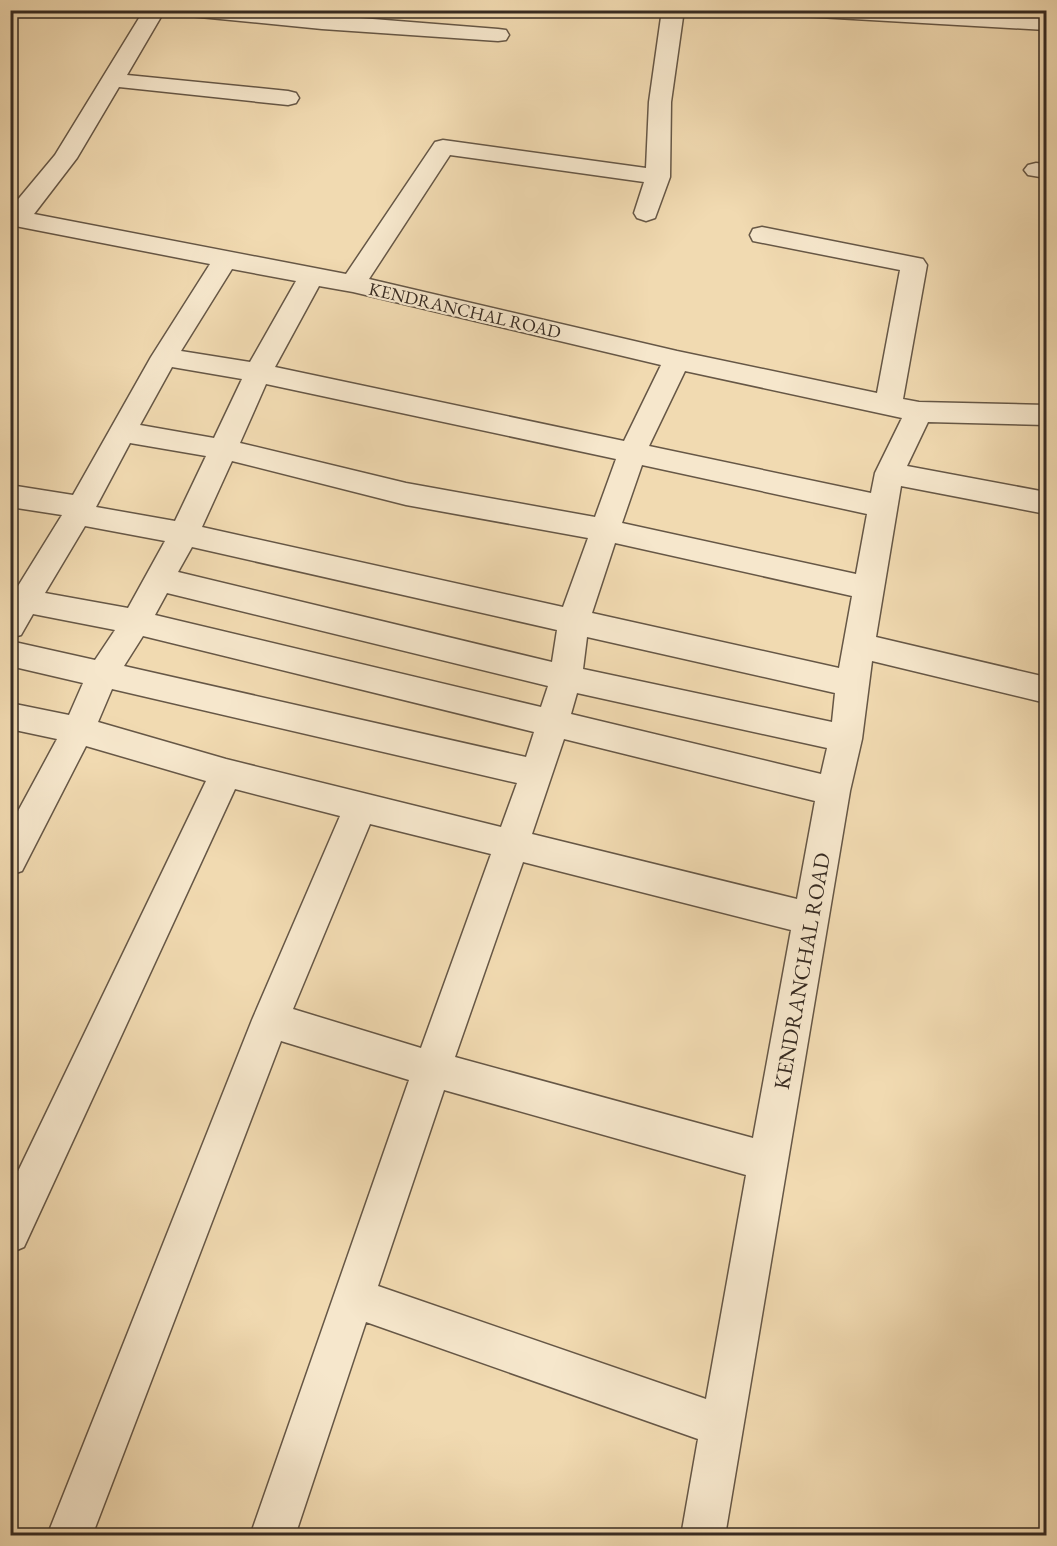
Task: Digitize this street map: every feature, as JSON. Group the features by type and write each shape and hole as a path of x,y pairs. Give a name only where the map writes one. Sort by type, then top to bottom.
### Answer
{"street":[{"path":"14,217 66,158 155,10"},
{"path":"189,10 322,23 498,35"},
{"path":"646,213 658,177 660,102 673,10"},
{"path":"801,10 1047,24"},
{"path":"112,80 288,98"},
{"path":"353,284 443,147 658,177"},
{"name":"KENDRANCHAL ROAD","path":"14,217 353,284 677,360 904,409 1047,415"},
{"path":"762,235 914,265 904,409"},
{"path":"225,260 164,357 19,614 136,622 833,791"},
{"path":"10,860 78,730 103,674 136,622 184,534 258,373 312,276"},
{"path":"164,357 258,373 632,453 885,489 1047,503"},
{"path":"272,1536 432,1069 537,774 566,678 573,623 632,453 677,360"},
{"name":"KENDRANCHAL ROAD","path":"703,1536 833,791 846,739 858,645 885,489 904,409"},
{"path":"121,432 223,449 406,494 606,530 868,588"},
{"path":"10,496 852,684"},
{"path":"159,579 566,678 846,739"},
{"path":"858,645 1047,690"},
{"path":"10,653 537,774"},
{"path":"10,716 78,730 226,773 811,919"},
{"path":"10,1233 226,773"},
{"path":"69,1536 270,1020 361,806"},
{"path":"270,1020 432,1069 769,1162"},
{"path":"355,1298 723,1426"}]}
